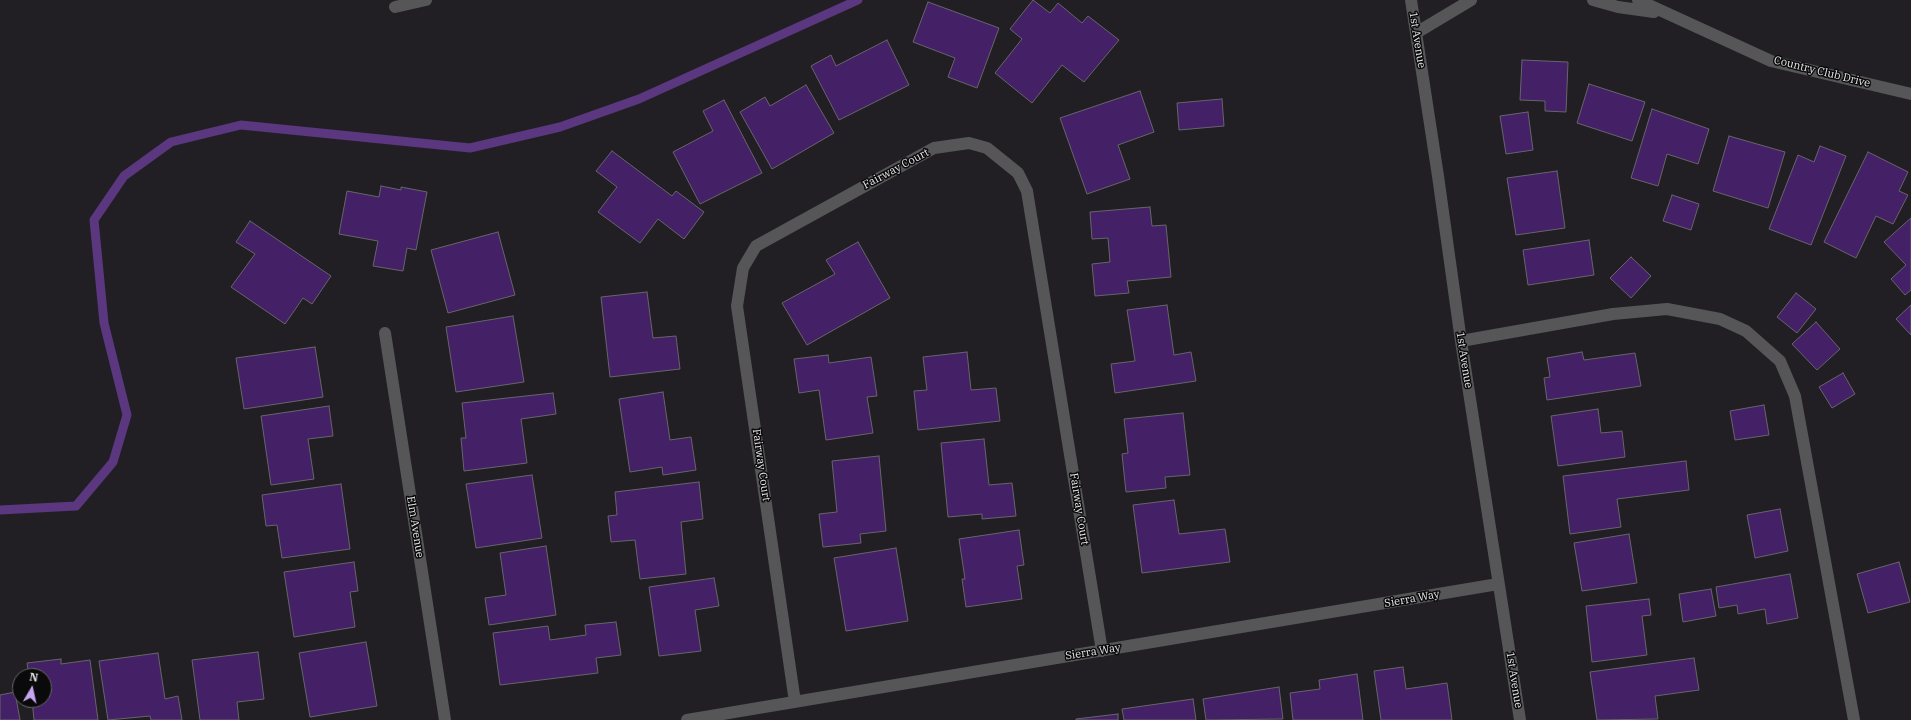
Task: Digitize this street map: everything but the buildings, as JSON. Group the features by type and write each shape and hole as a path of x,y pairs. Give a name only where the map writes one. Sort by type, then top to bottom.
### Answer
{"street":[{"path":"395,7 426,0"},
{"name":"1st Avenue","path":"1411,0 1461,341 1520,720"},
{"path":"1416,33 1471,0"},
{"name":"Country Club Drive","path":"1593,0 1618,7 1669,14"},
{"name":"Country Club Drive","path":"1638,0 1771,61 1911,94"},
{"name":"Fairway Court","path":"795,702 737,306 743,268 756,246 928,152 941,147 969,143 987,148 1018,173 1027,191 1102,651"},
{"path":"1461,341 1613,314 1667,309 1720,319 1740,328 1746,331 1780,361 1795,396 1854,720"},
{"name":"Elm Avenue","path":"385,333 445,720"},
{"name":"Sierra Way","path":"687,720 1498,584"}],"waterway":[{"path":"0,510 76,506 113,462 127,415 104,323 94,220 124,176 171,142 241,125 470,148 560,127 639,99 858,0"}]}
